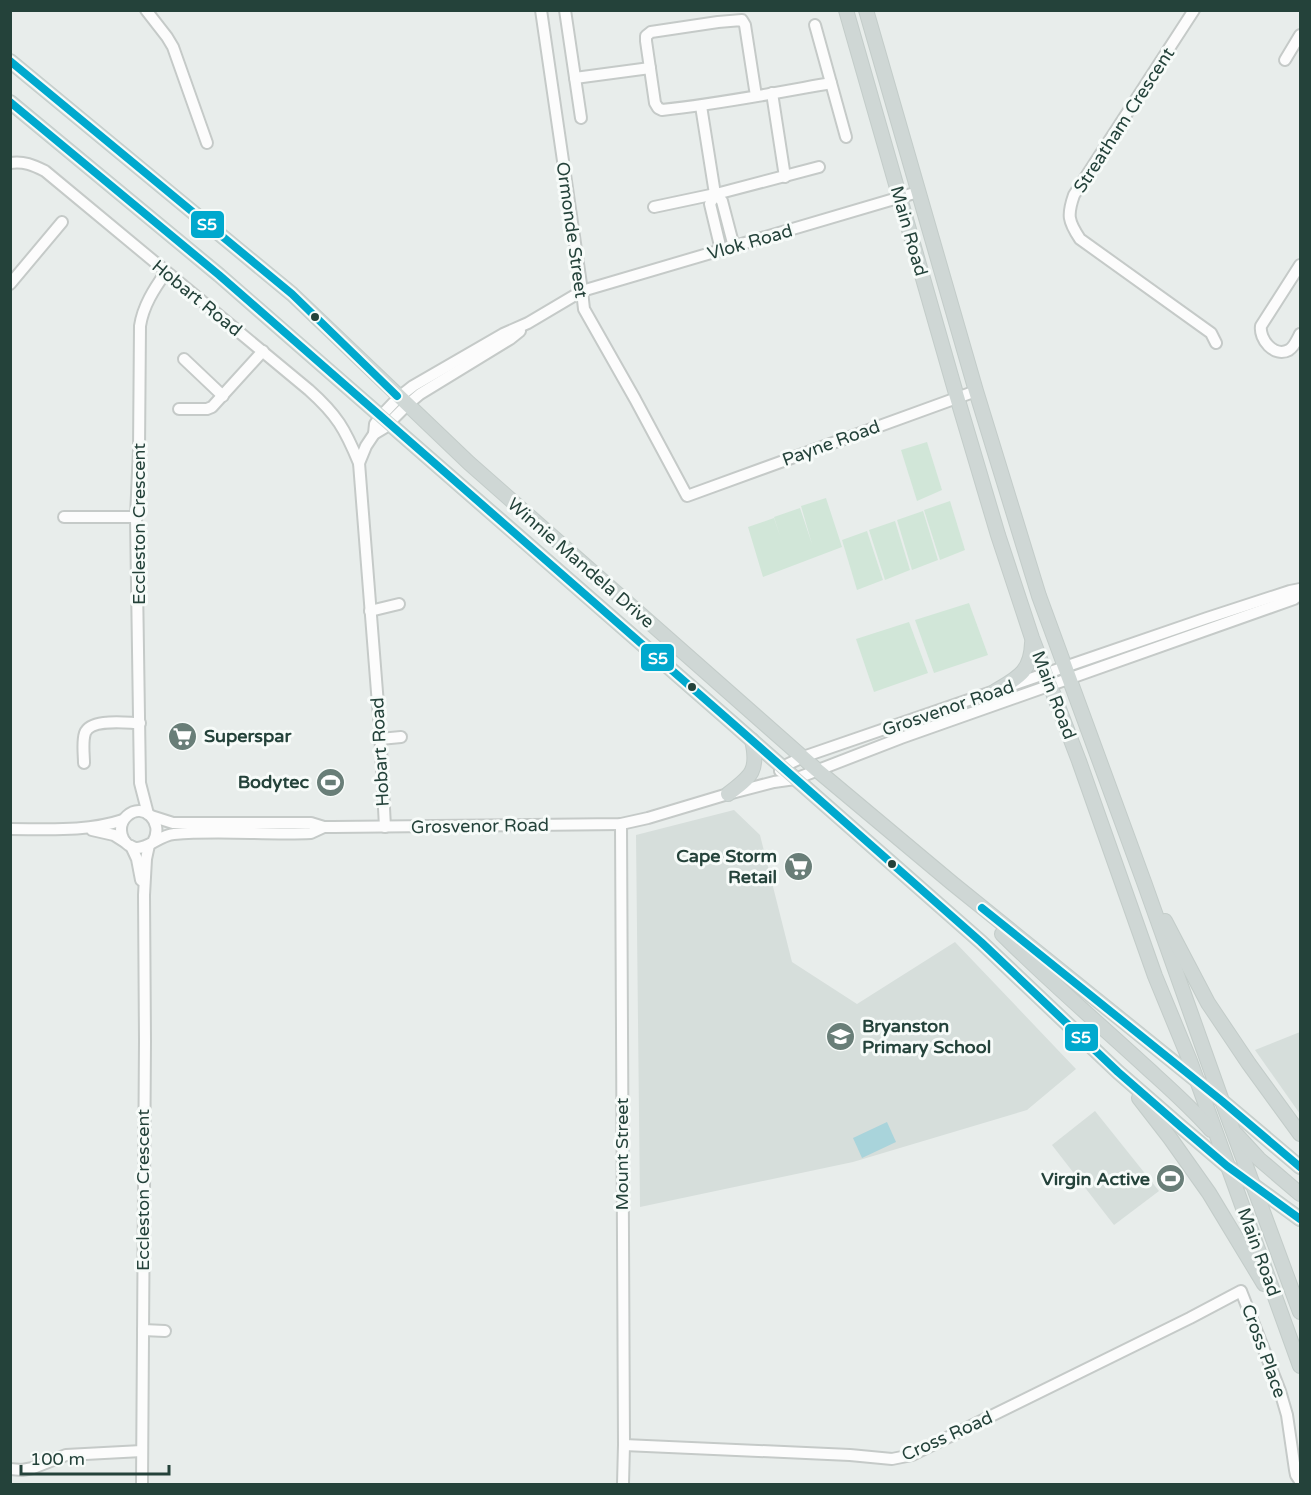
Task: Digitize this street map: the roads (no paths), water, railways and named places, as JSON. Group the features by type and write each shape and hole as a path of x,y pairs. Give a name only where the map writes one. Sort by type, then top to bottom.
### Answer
{"main road":[{"name":"Main Road","path":"846,10 957,397 998,535 1032,638 1300,1366"},
{"name":"Main Road","path":"866,10 976,391 1039,596 1300,1312"},
{"name":"Winnie Mandela Drive","path":"10,61 292,294 516,506 817,770 1300,1167"},
{"name":"Winnie Mandela Drive","path":"10,102 219,275 752,740 981,942 1118,1072 1227,1166 1300,1219"},
{"path":"994,692 1023,673 1031,658 1032,638"},
{"path":"728,794 752,771 756,756 752,740"},
{"path":"1144,882 1208,1003 1300,1134"},
{"path":"952,883 1035,967 1193,1110 1217,1137 1252,1185"},
{"path":"1118,1072 1170,1138 1209,1193 1282,1314"},
{"path":"1197,1082 1232,1130 1259,1159 1300,1194"}],"street":[{"path":"146,10 173,47 207,143"},
{"name":"Ormonde Street","path":"541,10 584,309 687,496"},
{"path":"565,10 581,118"},
{"name":"Streatham Crescent","path":"1194,10 1074,195 1069,213 1072,228 1080,239 1210,333 1216,343"},
{"path":"756,96 744,22 717,16 649,33 646,36 655,103 659,109 701,106 831,83"},
{"path":"815,25 846,137"},
{"path":"1285,60 1300,35"},
{"path":"575,78 650,68"},
{"path":"772,93 785,177"},
{"path":"701,106 715,194 710,204 721,250"},
{"name":"Hobart Road","path":"10,163 21,162 45,171 309,390 333,412 347,436 359,463 381,739 385,827"},
{"path":"654,207 819,167"},
{"name":"Vlok Road","path":"403,401 413,386 440,369 503,334 528,323 582,291 918,192"},
{"path":"715,194 722,201 734,247"},
{"path":"10,284 62,222"},
{"path":"1300,266 1261,326 1260,332 1267,345 1276,350 1285,351 1291,349 1300,334"},
{"name":"Eccleston Crescent","path":"127,817 136,800 140,783 136,517 140,326 145,307 166,272"},
{"path":"179,409 210,409 263,351"},
{"path":"184,359 223,396"},
{"name":"Payne Road","path":"687,496 976,391"},
{"path":"359,463 374,434 375,424 385,419 403,401"},
{"path":"64,517 136,517"},
{"name":"Grosvenor Road","path":"1068,673 1207,618 1300,589"},
{"name":"Grosvenor Road","path":"149,815 173,823 311,823 324,827 621,824 774,782 795,779 1048,680 1294,599 1300,594"},
{"path":"370,611 399,604"},
{"name":"Grosvenor Road","path":"782,767 803,757 994,692 1048,680"},
{"path":"84,763 84,737 86,730 93,724 140,723"},
{"path":"381,739 401,737"},
{"path":"774,782 782,767"},
{"name":"Eccleston Crescent","path":"140,783 149,815"},
{"path":"10,829 84,828 110,824 142,812 155,820 157,831 151,843 143,848 129,845 114,835 84,828"},
{"path":"127,817 121,828 122,837 129,845"},
{"name":"Mount Street","path":"621,824 623,1485"},
{"name":"Grosvenor Road","path":"151,843 177,834 311,833 324,827"},
{"name":"Eccleston Crescent","path":"142,1485 144,895 146,859 151,843"},
{"name":"Eccleston Crescent","path":"129,845 136,859 144,895"},
{"name":"Cross Road","path":"624,1445 850,1455 892,1459 912,1455 1241,1291"},
{"name":"Cross Place","path":"1241,1291 1280,1391 1296,1475 1300,1480"},
{"path":"143,1330 165,1330"},
{"path":"10,1469 33,1468 66,1455 142,1451"}],"water":[{"path":"887,1122 896,1142 862,1158 853,1138"}],"place":[{"name":"Superspar","path":"183,736"},
{"name":"Bodytec","path":"330,782"},
{"name":"Cape Storm Retail","path":"798,866"},
{"name":"Bryanston Primary School","path":"841,1036"},
{"name":"Virgin Active","path":"1171,1179"}]}
